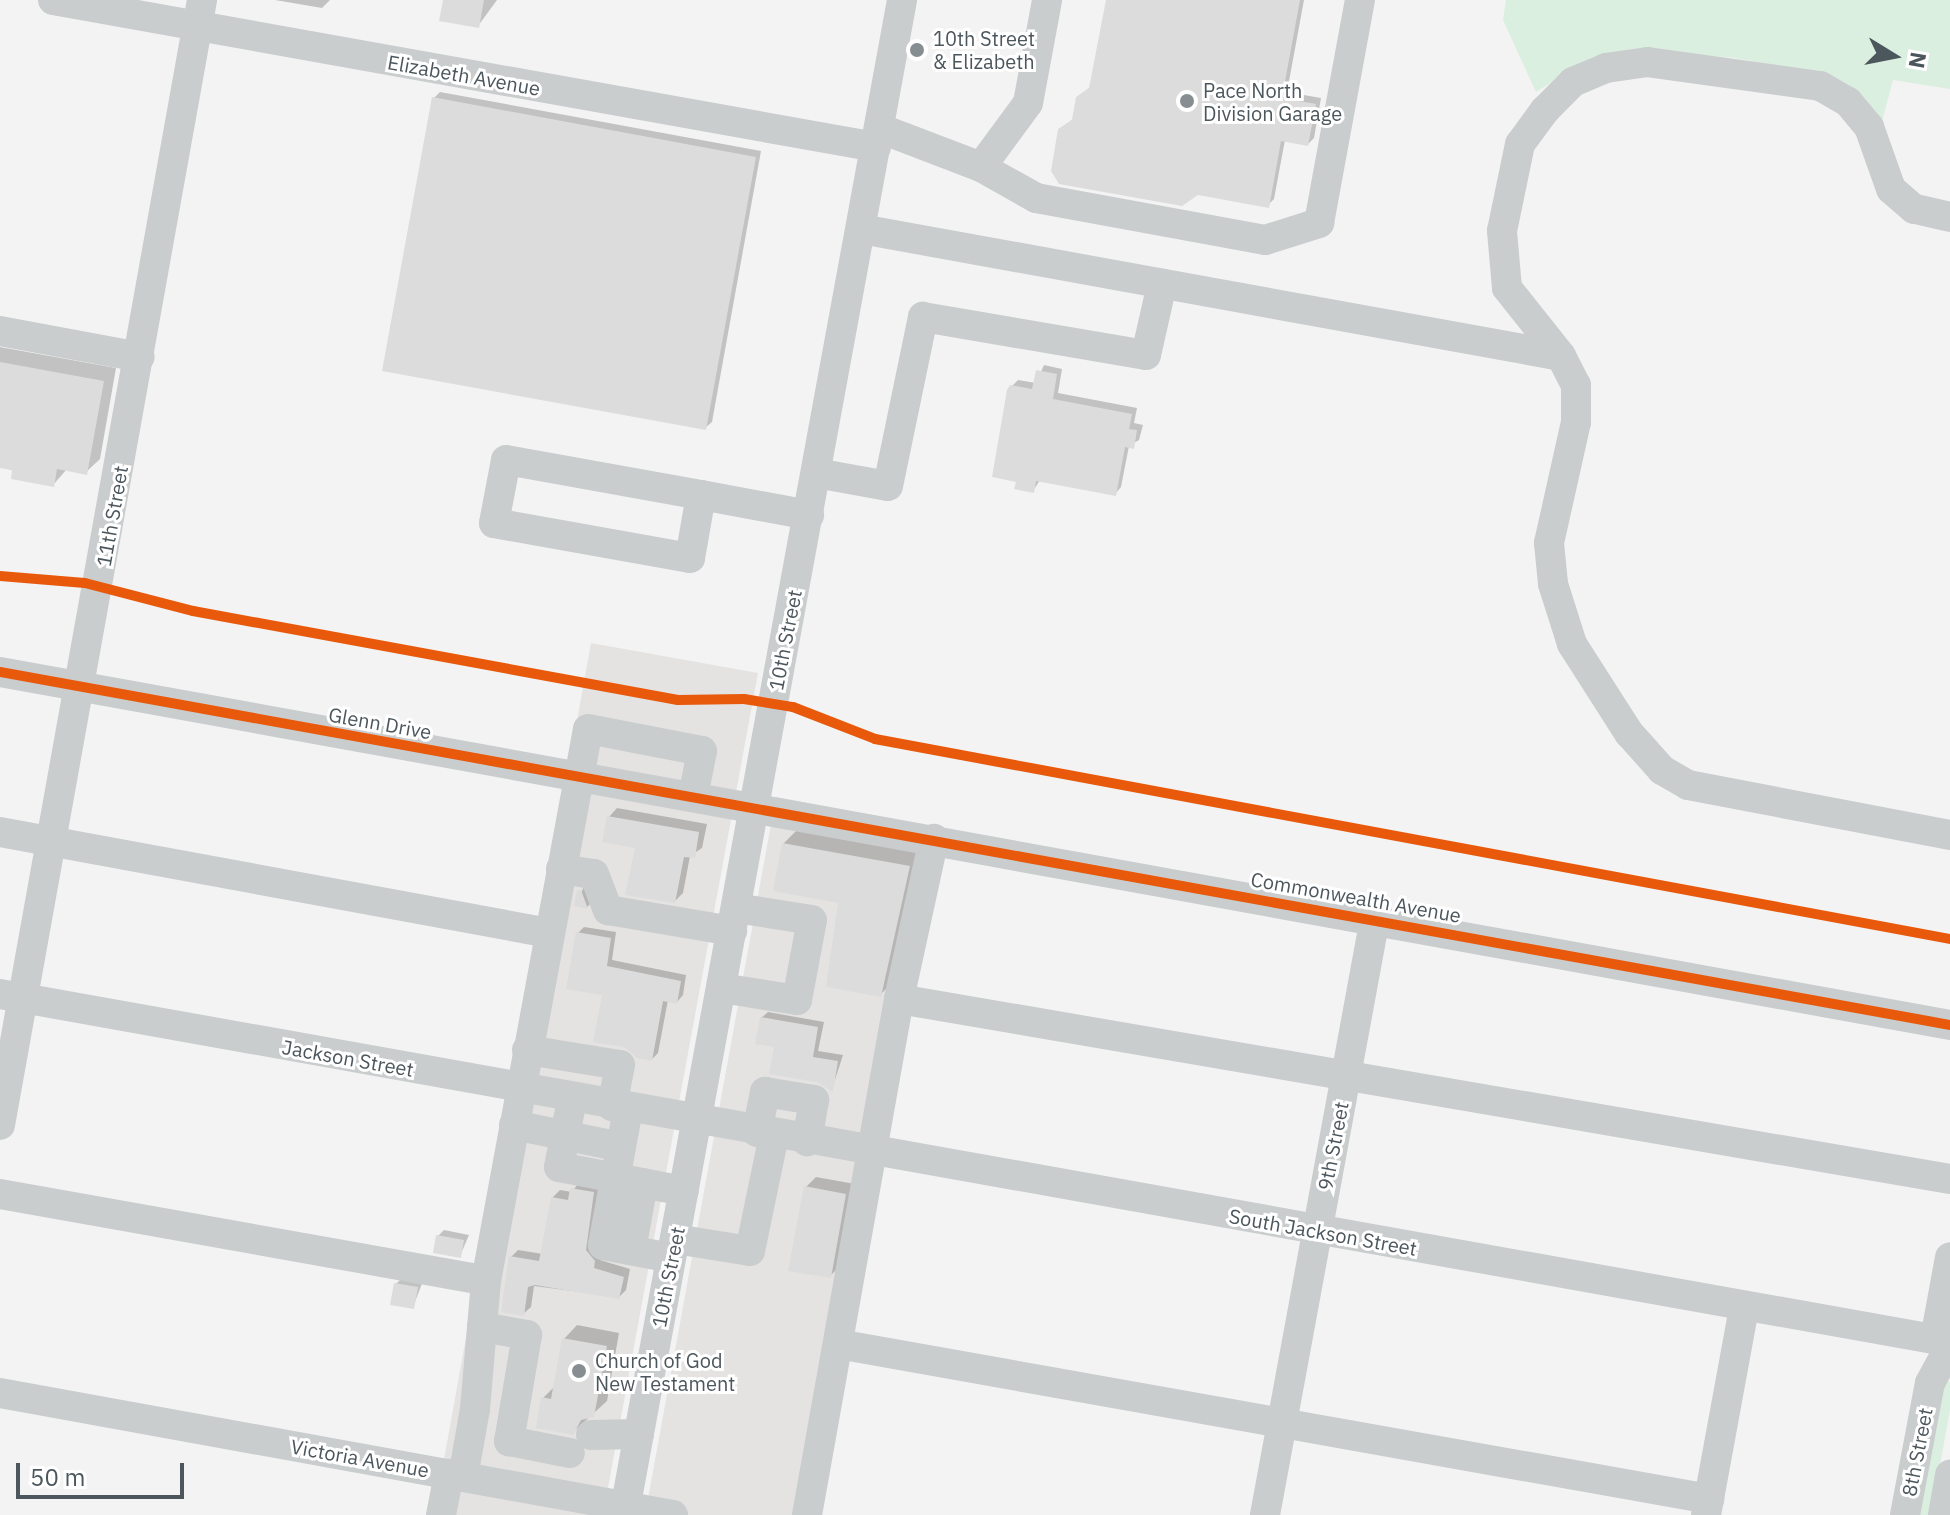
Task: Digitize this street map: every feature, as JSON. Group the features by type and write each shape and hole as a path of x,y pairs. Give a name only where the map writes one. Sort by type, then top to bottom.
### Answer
{"street":[{"name":"Elizabeth Avenue","path":"53,0 199,14 877,138 981,167 1036,198 1265,240 1319,223 1360,0"},
{"name":"10th Street","path":"625,1511 902,0"},
{"path":"981,167 1028,103 1047,0"},
{"name":"11th Street","path":"0,1125 11,996 52,842 199,14"},
{"path":"1950,217 1914,209 1891,189 1869,127 1848,102 1820,86 1648,62 1606,68 1573,82 1520,144 1502,231 1507,288 1561,356 1576,385 1576,422 1549,543 1553,584 1572,644 1629,733 1662,770 1688,785 1950,835"},
{"path":"861,229 1561,356"},
{"path":"816,473 888,486 923,317 1146,355 1162,284"},
{"path":"0,331 140,357"},
{"path":"701,495 690,558 494,523 506,460 701,495 809,515"},
{"name":"Glenn Drive","path":"0,672 754,808"},
{"path":"441,1515 456,1476 482,1327 486,1281 588,729 702,751 693,797"},
{"name":"Commonwealth Avenue","path":"754,808 1375,918 1950,1025"},
{"path":"0,832 549,933"},
{"path":"807,1515 899,999 934,839"},
{"path":"561,869 594,874 608,910 734,920 812,920 797,1000 721,988"},
{"name":"9th Street","path":"1265,1515 1375,918"},
{"name":"Jackson Street","path":"11,996 696,1121"},
{"path":"899,999 1950,1179"},
{"path":"527,1050 620,1065 621,1147 629,1180 603,1245 631,1250 750,1251 766,1134 765,1092 814,1100 807,1141"},
{"path":"572,1099 559,1167 684,1191"},
{"name":"South Jackson Street","path":"696,1121 1945,1342"},
{"path":"514,1125 621,1147"},
{"path":"0,1194 486,1281"},
{"name":"8th Street","path":"1905,1515 1930,1383 1945,1342 1950,1257"},
{"path":"838,1344 1708,1507 1744,1307"},
{"path":"482,1327 527,1335 509,1441 579,1444 639,1434"},
{"name":"Victoria Avenue","path":"0,1393 554,1493 625,1511 673,1515"},
{"path":"554,1493 579,1444"},
{"name":"8th Street","path":"1943,1515 1950,1475"}],"shaded area":[{"path":"591,643 758,673 603,1515 434,1515"},
{"path":"776,797 937,827 811,1515 645,1515"}],"green space":[{"path":"1506,0 1950,0 1950,89 1893,80 1880,129 1817,73 1734,58 1634,49 1592,57 1536,92 1503,20"},
{"path":"1945,1381 1950,1382 1950,1410 1931,1515 1917,1515"}],"building":[{"path":"443,0 484,0 479,28 439,21"},
{"name":"Pace North Division Garage","path":"1106,0 1300,0 1282,98 1316,104 1308,146 1281,141 1269,208 1198,195 1182,206 1059,184 1051,171 1058,129 1072,120 1076,97 1089,88"},
{"path":"432,97 756,157 706,430 382,371"},
{"path":"0,362 104,381 87,475 57,469 54,487 11,479 12,470 0,468"},
{"path":"1036,370 1057,374 1053,399 1132,414 1129,429 1137,430 1134,449 1125,447 1116,496 1036,481 1034,493 1014,489 1016,482 992,477 1007,390 1010,385 1032,389"},
{"path":"607,816 699,832 695,858 684,857 675,903 625,895 635,848 602,842"},
{"path":"782,843 910,866 881,997 826,987 838,903 773,891"},
{"path":"577,890 581,890 588,909 574,906"},
{"path":"576,932 611,938 607,966 681,981 677,1004 663,1001 652,1061 637,1058 624,1047 593,1042 602,995 566,989"},
{"path":"760,1017 818,1027 813,1057 838,1061 833,1092 817,1082 769,1074 774,1047 755,1044"},
{"path":"804,1186 846,1194 831,1278 788,1271"},
{"path":"570,1188 594,1192 586,1250 595,1261 594,1268 624,1277 619,1299 535,1285 528,1287 524,1316 501,1312 509,1256 539,1261 551,1197 568,1200"},
{"path":"436,1235 464,1240 461,1258 433,1253"},
{"path":"394,1283 418,1287 414,1309 390,1305"},
{"name":"Church of God New Testament","path":"562,1338 607,1346 594,1417 581,1420 573,1435 536,1428 541,1397 551,1399"}],"cycle path":[{"path":"0,576 85,583 193,611 678,700 744,699 793,707 875,739 1950,939"},
{"path":"0,672 1950,1025"}],"place":[{"name":"10th Street & Elizabeth","path":"917,50"},
{"name":"Pace North Division Garage","path":"1187,101"},
{"name":"Church of God New Testament","path":"579,1371"}]}
